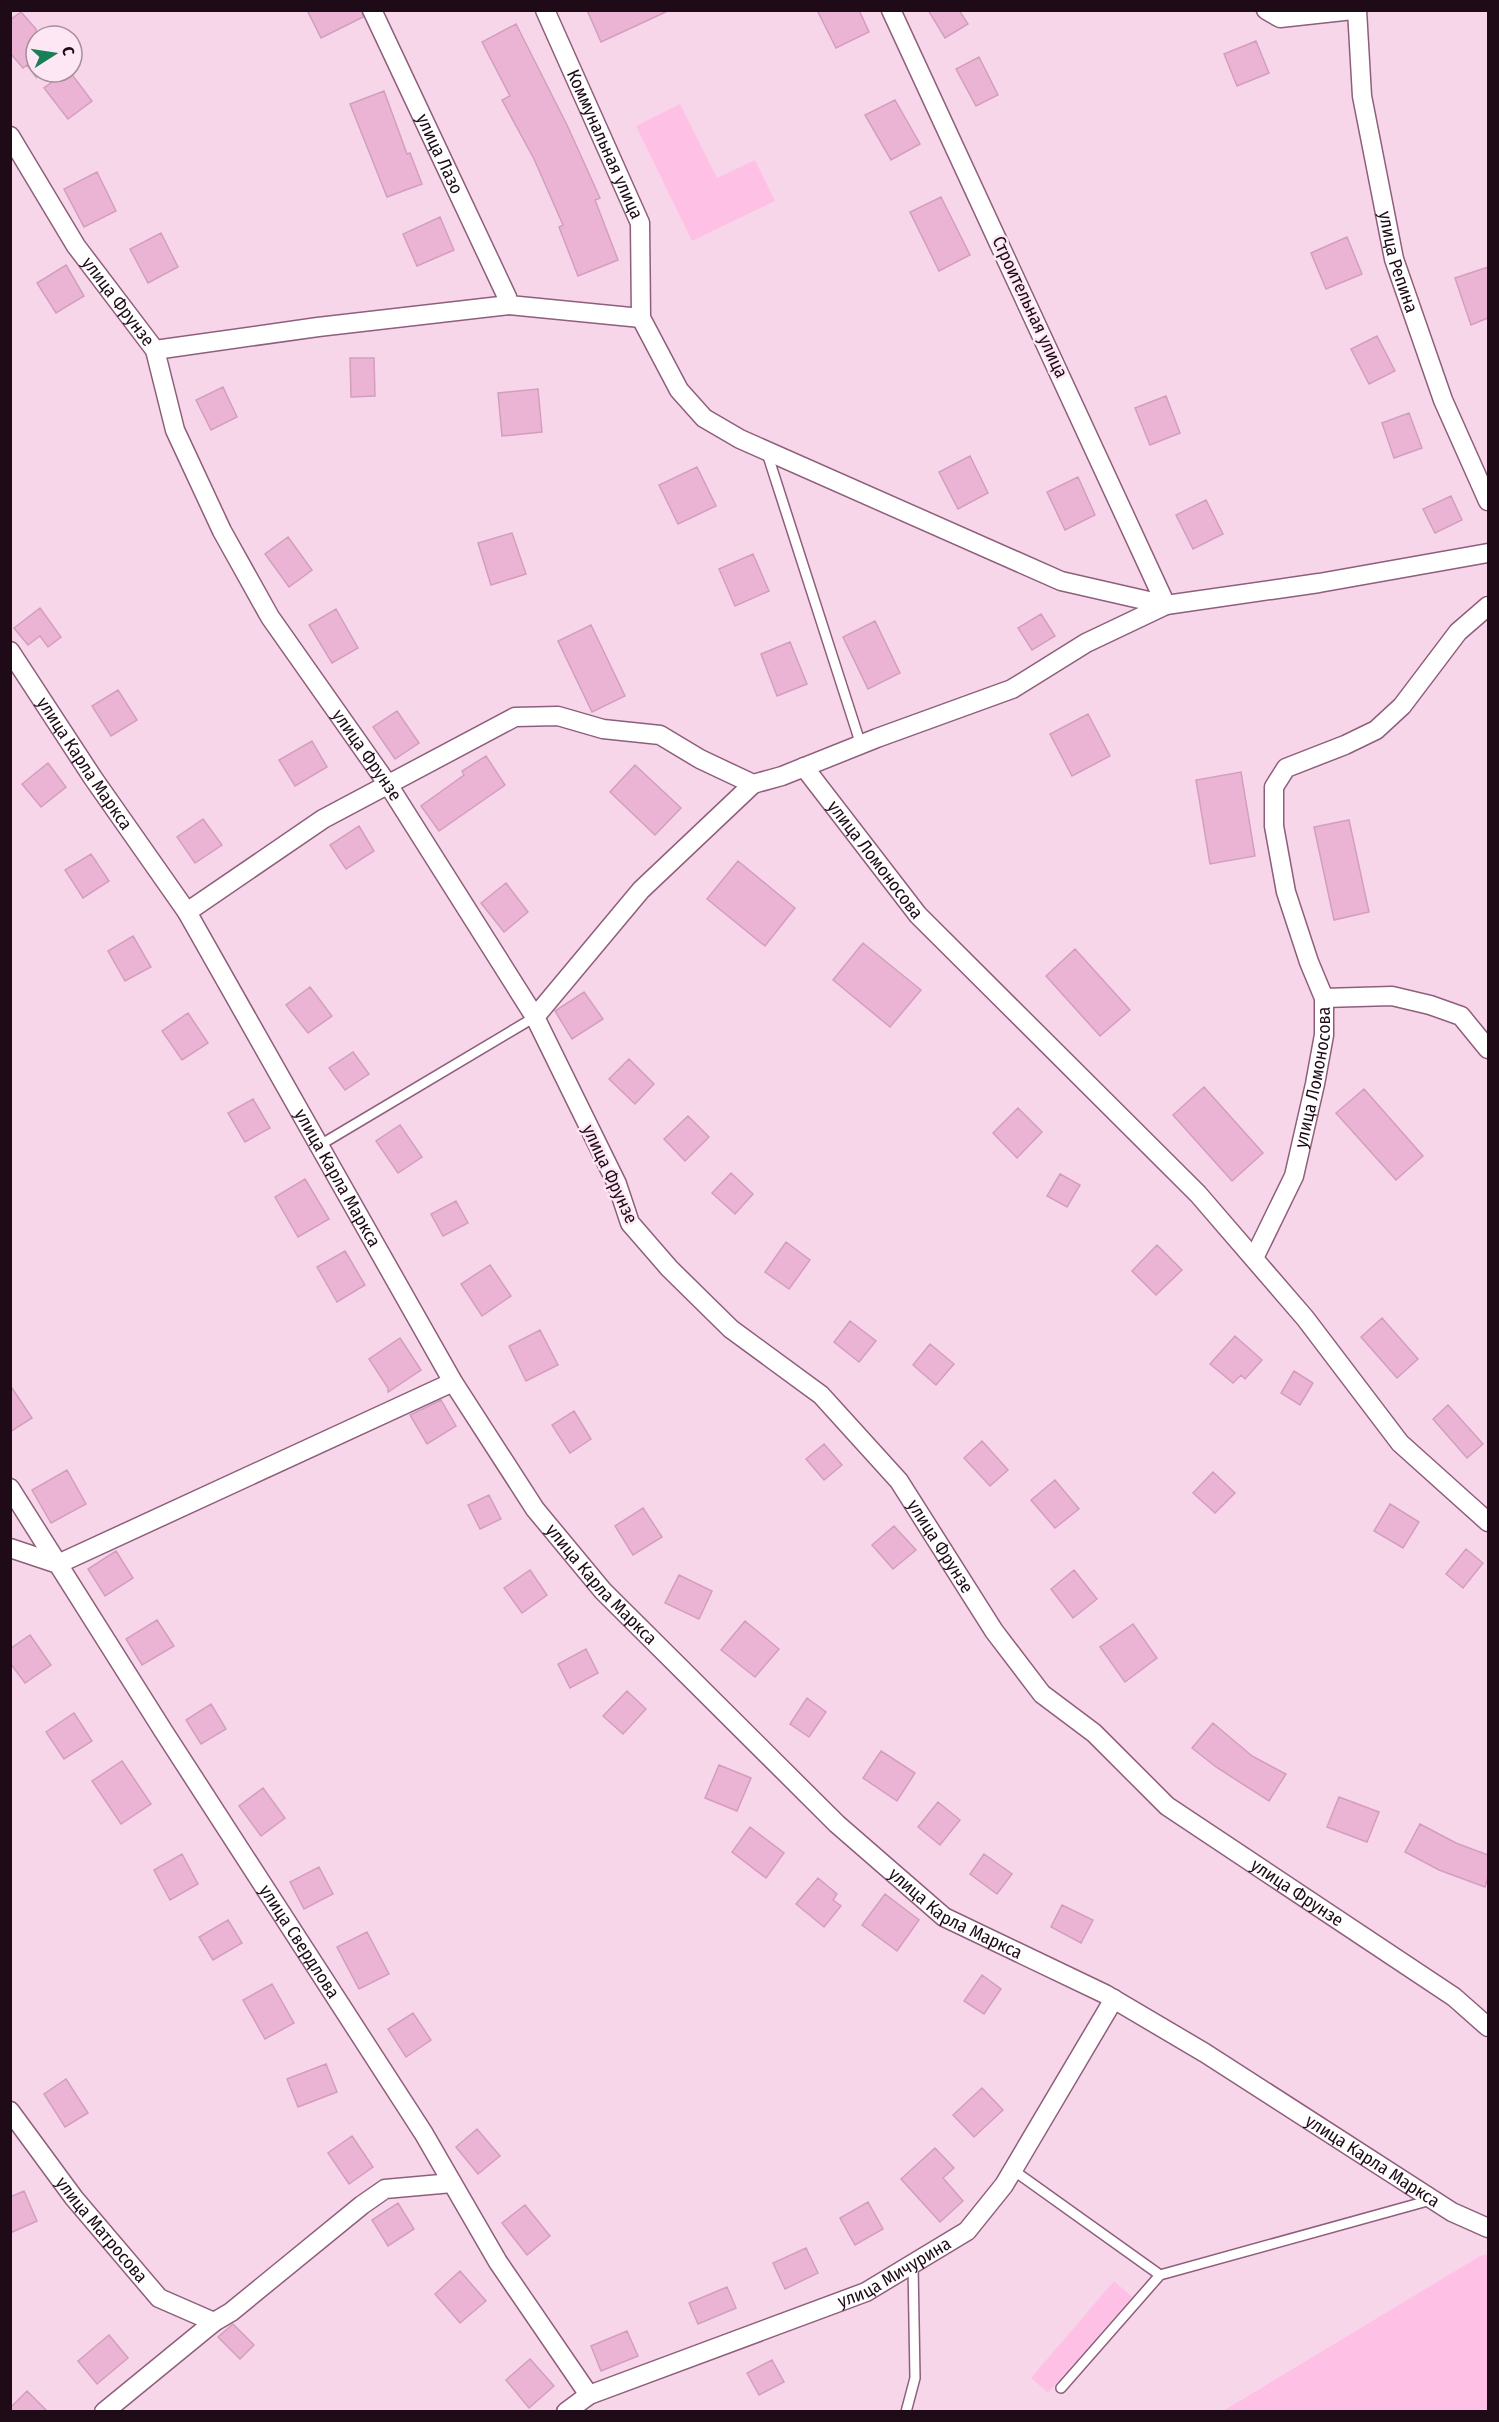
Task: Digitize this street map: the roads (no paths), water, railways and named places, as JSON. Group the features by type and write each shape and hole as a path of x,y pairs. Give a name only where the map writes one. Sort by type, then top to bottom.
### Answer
{"street":[{"name":"улица Лазо","path":"372,10 508,301"},
{"name":"Коммунальная улица","path":"545,10 640,223 641,318"},
{"name":"Строительная улица","path":"891,10 1166,605"},
{"name":"улица Репина","path":"1266,10 1280,18 1355,10 1362,96 1394,259 1443,400 1488,501"},
{"name":"улица Фрунзе","path":"10,136 76,246 155,350 175,430 222,531 270,617 389,786 535,1017 616,1184 630,1223 669,1268 731,1329 820,1395 899,1481 994,1631 1042,1694 1094,1733 1167,1806 1454,1997 1488,2027"},
{"path":"155,350 508,301 641,318 679,390 704,418 740,439 1061,581 1166,605"},
{"path":"535,1017 640,890 753,784 1012,689 1086,643 1166,605 1318,583 1488,553"},
{"name":"улица Ломоносова","path":"1254,1258 1294,1176 1316,1084 1323,1035 1324,998 1309,962 1286,892 1274,825 1274,787 1286,768 1376,730 1402,706 1458,632 1488,606"},
{"name":"улица Карла Маркса","path":"10,651 93,778 187,912 453,1382 535,1509 603,1591 837,1824 944,1917 1114,1999 1215,2059 1452,2212 1488,2229"},
{"path":"187,912 323,819 389,786 515,717 558,716 603,729 660,735 700,759 753,784"},
{"name":"улица Ломоносова","path":"804,767 918,915 1198,1194 1305,1318 1400,1443 1488,1522"},
{"path":"1324,998 1392,996 1430,1005 1461,1016 1488,1049"},
{"path":"10,1548 58,1564 453,1382"},
{"name":"улица Свердлова","path":"10,1488 164,1732 424,2134 498,2262 589,2395"},
{"name":"улица Мичурина","path":"566,2412 589,2395 866,2292 967,2231 1013,2170 1114,1999"},
{"name":"улица Матросова","path":"10,2111 74,2198 159,2298 214,2322"},
{"path":"104,2412 214,2322 231,2312 362,2205 385,2189 452,2183"}],"lane":[{"path":"766,451 861,745"},
{"path":"320,1145 535,1017"},
{"path":"1013,2170 1160,2275"},
{"path":"1061,2388 1160,2275 1433,2200"},
{"path":"906,2412 915,2378 913,2264"}]}
